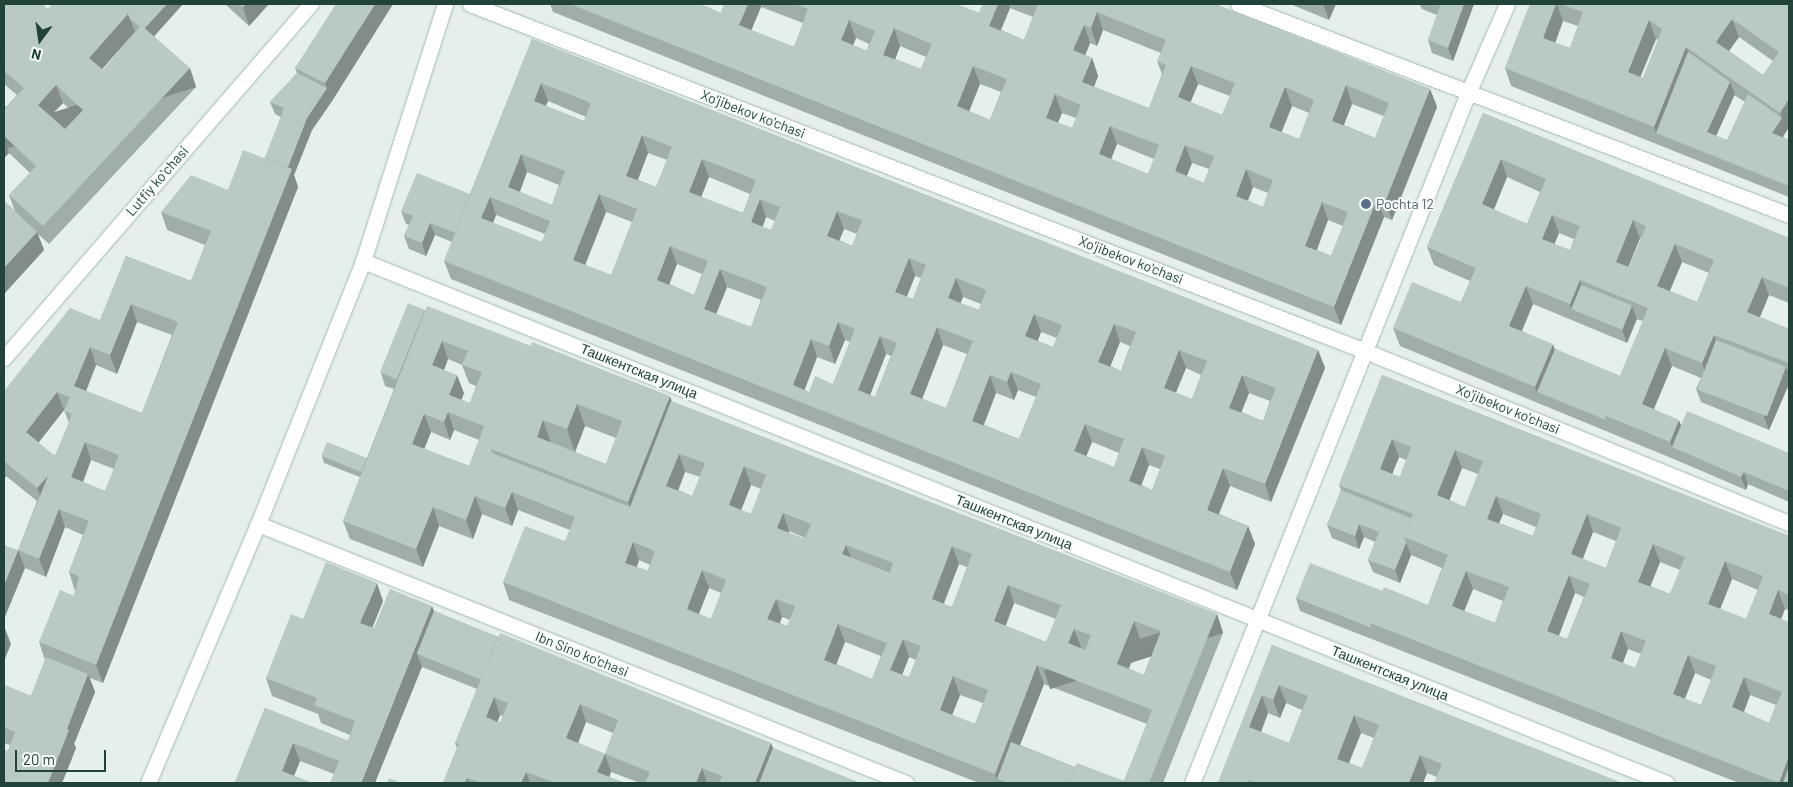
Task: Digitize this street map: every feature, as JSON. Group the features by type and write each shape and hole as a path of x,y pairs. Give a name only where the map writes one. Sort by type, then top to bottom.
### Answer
{"street":[{"name":"Lutfiy koʻchasi","path":"4,358 310,4"},
{"path":"148,783 258,524 363,261 445,4"},
{"name":"Xo'jibekov ko'chasi","path":"470,4 1365,351 1789,523"},
{"path":"1238,4 1789,215"},
{"path":"1192,783 1259,620 1468,93 1507,4"},
{"name":"Ташкентская улица","path":"363,261 1666,783"},
{"name":"Ibn Sino ko'chasi","path":"258,524 906,783"}],"building":[{"path":"4,4 42,4 48,9 52,4 116,4 128,14 89,58 103,70 141,25 190,68 43,226 9,195 36,166 4,136 4,110 24,88 4,71 4,58 6,56 4,54","holes":["56,85 83,110 65,129 38,105"]},
{"path":"116,4 167,4 145,28 141,25 140,27 130,19 128,14"},
{"path":"336,4 375,4 325,83 295,68"},
{"path":"570,4 699,4 721,13 724,4 748,4 739,25 794,47 808,9 794,4 956,4 979,13 983,4 998,4 989,26 1024,40 1038,4 1215,4 1430,89 1385,202 1377,199 1334,307","holes":["1097,12 1166,40 1157,61 1166,65 1149,108 1082,82 1092,58 1073,50 1084,25 1091,28","849,20 875,31 867,51 841,40","894,28 932,44 921,69 883,55","973,66 1007,79 990,120 957,106","1191,66 1235,83 1222,115 1178,97","1346,85 1389,103 1375,138 1332,121","1285,87 1314,100 1299,139 1269,127","1055,94 1081,105 1072,128 1046,118","1110,126 1159,145 1148,174 1099,154","1185,145 1214,156 1204,183 1175,171","1246,169 1273,180 1263,207 1236,196","1322,202 1348,212 1331,256 1305,246"]},
{"path":"1435,4 1464,4 1448,48 1428,40 1440,6"},
{"path":"1530,4 1556,4 1543,38 1570,48 1583,12 1560,4 1789,4 1789,99 1780,113 1686,47 1654,127 1505,68","holes":["1732,19 1779,52 1763,75 1716,42","1649,20 1662,29 1643,78 1628,72"]},
{"path":"532,39 1318,350 1265,484 1223,468 1207,510 1248,526 1230,572 444,261","holes":["541,83 591,103 584,121 534,101","642,135 672,147 656,187 626,176","521,154 565,171 552,205 508,187","702,159 756,180 743,213 689,192","599,194 637,209 611,275 573,260","490,197 550,221 542,242 481,218","760,199 780,207 771,230 751,222","837,211 862,220 852,246 827,236","670,246 708,261 694,295 657,280","909,258 926,265 913,299 895,292","720,269 767,287 751,327 704,309","956,278 986,290 979,310 948,298","1034,314 1062,325 1053,347 1025,336","838,322 855,329 833,384 815,376 809,392 793,385 811,339 829,346","1114,324 1136,332 1121,371 1098,362","937,327 973,341 946,408 910,394","880,336 897,343 875,397 858,390","1179,350 1207,361 1192,399 1164,388","1011,372 1041,384 1019,439 972,421 990,375 1007,382","1242,375 1276,388 1263,421 1229,408","1085,424 1124,439 1114,467 1074,451","1142,447 1165,456 1152,490 1129,481"]},
{"path":"1688,52 1730,82 1707,132 1727,140 1748,94 1782,118 1772,133 1789,140 1789,186 1656,133"},
{"path":"297,73 327,88 307,118 288,167 265,158 284,108 270,102"},
{"path":"1483,113 1789,238 1789,288 1762,277 1747,312 1789,329 1789,363 1714,335 1702,363 1665,348 1642,404 1679,420 1670,442 1604,415 1648,308 1580,280 1570,304 1526,286 1509,326 1553,344 1535,387 1393,328 1412,282 1461,302 1476,268 1427,247","holes":["1501,159 1546,179 1527,224 1482,204","1552,215 1580,226 1570,250 1542,239","1633,220 1646,226 1629,267 1616,262","1675,244 1714,260 1697,302 1657,286"]},
{"path":"243,150 292,169 96,665 39,642 60,590 74,596 79,577 69,572 89,521 59,509 39,559 18,550 48,476 37,488 4,461 4,391 70,308 100,320 126,256 191,281 211,231 161,212 191,175 228,190","holes":["131,304 178,322 142,413 74,386 90,347 110,355","57,392 70,397 64,411 72,414 55,456 26,432","85,442 119,455 105,491 71,477"]},
{"path":"417,173 470,194 455,233 430,223 422,243 404,236 413,216 401,211"},
{"path":"4,201 37,232 4,268"},
{"path":"1581,285 1632,306 1622,330 1571,309"},
{"path":"408,303 425,310 397,379 380,373"},
{"path":"427,306 531,346 491,449 492,453 630,507 671,401 1217,614 1149,783 1069,783 1077,763 1124,781 1152,710 1037,665 995,774 503,582 525,526 565,541 575,517 512,492 505,508 475,496 466,520 433,507 416,549 343,521","holes":["442,341 468,351 462,365 482,372 470,403 449,395 457,375 432,365","448,412 484,426 469,466 412,444 424,414 444,422","679,454 705,463 692,496 666,486","744,466 766,475 751,514 729,505","783,513 811,524 805,539 777,528","633,542 655,551 648,571 625,563","846,545 893,563 890,573 842,554","952,546 972,554 952,607 932,599","702,570 726,580 711,619 687,609","1008,585 1061,605 1046,642 994,621","776,599 795,606 787,626 767,619","1134,621 1161,631 1144,675 1117,664","838,624 887,643 872,679 824,660","1074,629 1091,635 1085,650 1068,643","903,639 921,646 909,677 890,670","953,676 988,690 975,724 940,710"]},
{"path":"1716,340 1786,367 1767,416 1697,389"},
{"path":"532,342 670,396 628,502 491,449","holes":["577,404 622,421 606,464 537,437 543,420 567,429"]},
{"path":"1555,349 1620,376 1604,415 1606,420 1537,392"},
{"path":"1382,375 1789,536 1789,595 1778,590 1769,614 1789,622 1789,756 1779,783 1370,623 1384,587 1428,605 1448,555 1404,537 1413,514 1339,485","holes":["1392,439 1411,447 1400,477 1380,469","1455,450 1483,461 1465,507 1437,495","1496,496 1541,514 1533,536 1487,519","1587,514 1621,528 1606,568 1571,554","1653,544 1685,557 1670,594 1638,582","1725,561 1763,576 1746,619 1708,604","1466,571 1509,587 1495,623 1452,606","1569,575 1590,584 1567,639 1547,631","1621,631 1646,641 1635,668 1611,658","1688,655 1716,666 1701,705 1673,694","1744,677 1782,692 1769,723 1732,707"]},
{"path":"1687,411 1789,453 1789,491 1744,472 1741,477 1672,447"},
{"path":"327,442 367,458 361,472 321,456"},
{"path":"1341,490 1411,518 1404,537 1406,543 1395,570 1368,560 1379,532 1359,524 1355,536 1327,525"},
{"path":"4,545 18,550 4,585"},
{"path":"326,562 377,583 360,623 374,628 390,589 432,606 361,783 330,783 339,761 293,743 282,771 312,783 235,782 265,708 348,741 355,721 314,705 317,698 266,678 291,614 303,619"},
{"path":"1310,563 1383,591 1370,623 1372,628 1296,598"},
{"path":"434,611 498,637 481,679 417,654"},
{"path":"500,633 771,743 755,783 719,783 722,776 702,768 696,783 645,783 650,772 605,754 597,772 625,783 555,783 526,772 521,783 482,783 467,778 465,783 443,783 459,744 455,743","holes":["494,697 508,703 500,723 486,717","580,704 618,720 605,754 566,738"]},
{"path":"1272,645 1622,783 1434,783 1442,764 1420,755 1409,783 1258,783 1249,780 1248,783 1218,783","holes":["1279,685 1308,696 1289,743 1249,727 1262,695 1273,700","1354,715 1379,725 1362,768 1337,759"]},
{"path":"46,657 88,674 48,783 4,783 4,749 8,751 15,732 4,727 4,685 31,696"},
{"path":"1011,742 1075,767 1069,783 1007,783 997,779"},
{"path":"773,748 860,783 759,783"},
{"path":"1789,766 1789,783 1783,783"},
{"path":"389,778 401,783 387,783"}],"place":[{"name":"Pochta 12","path":"1366,204"}]}
